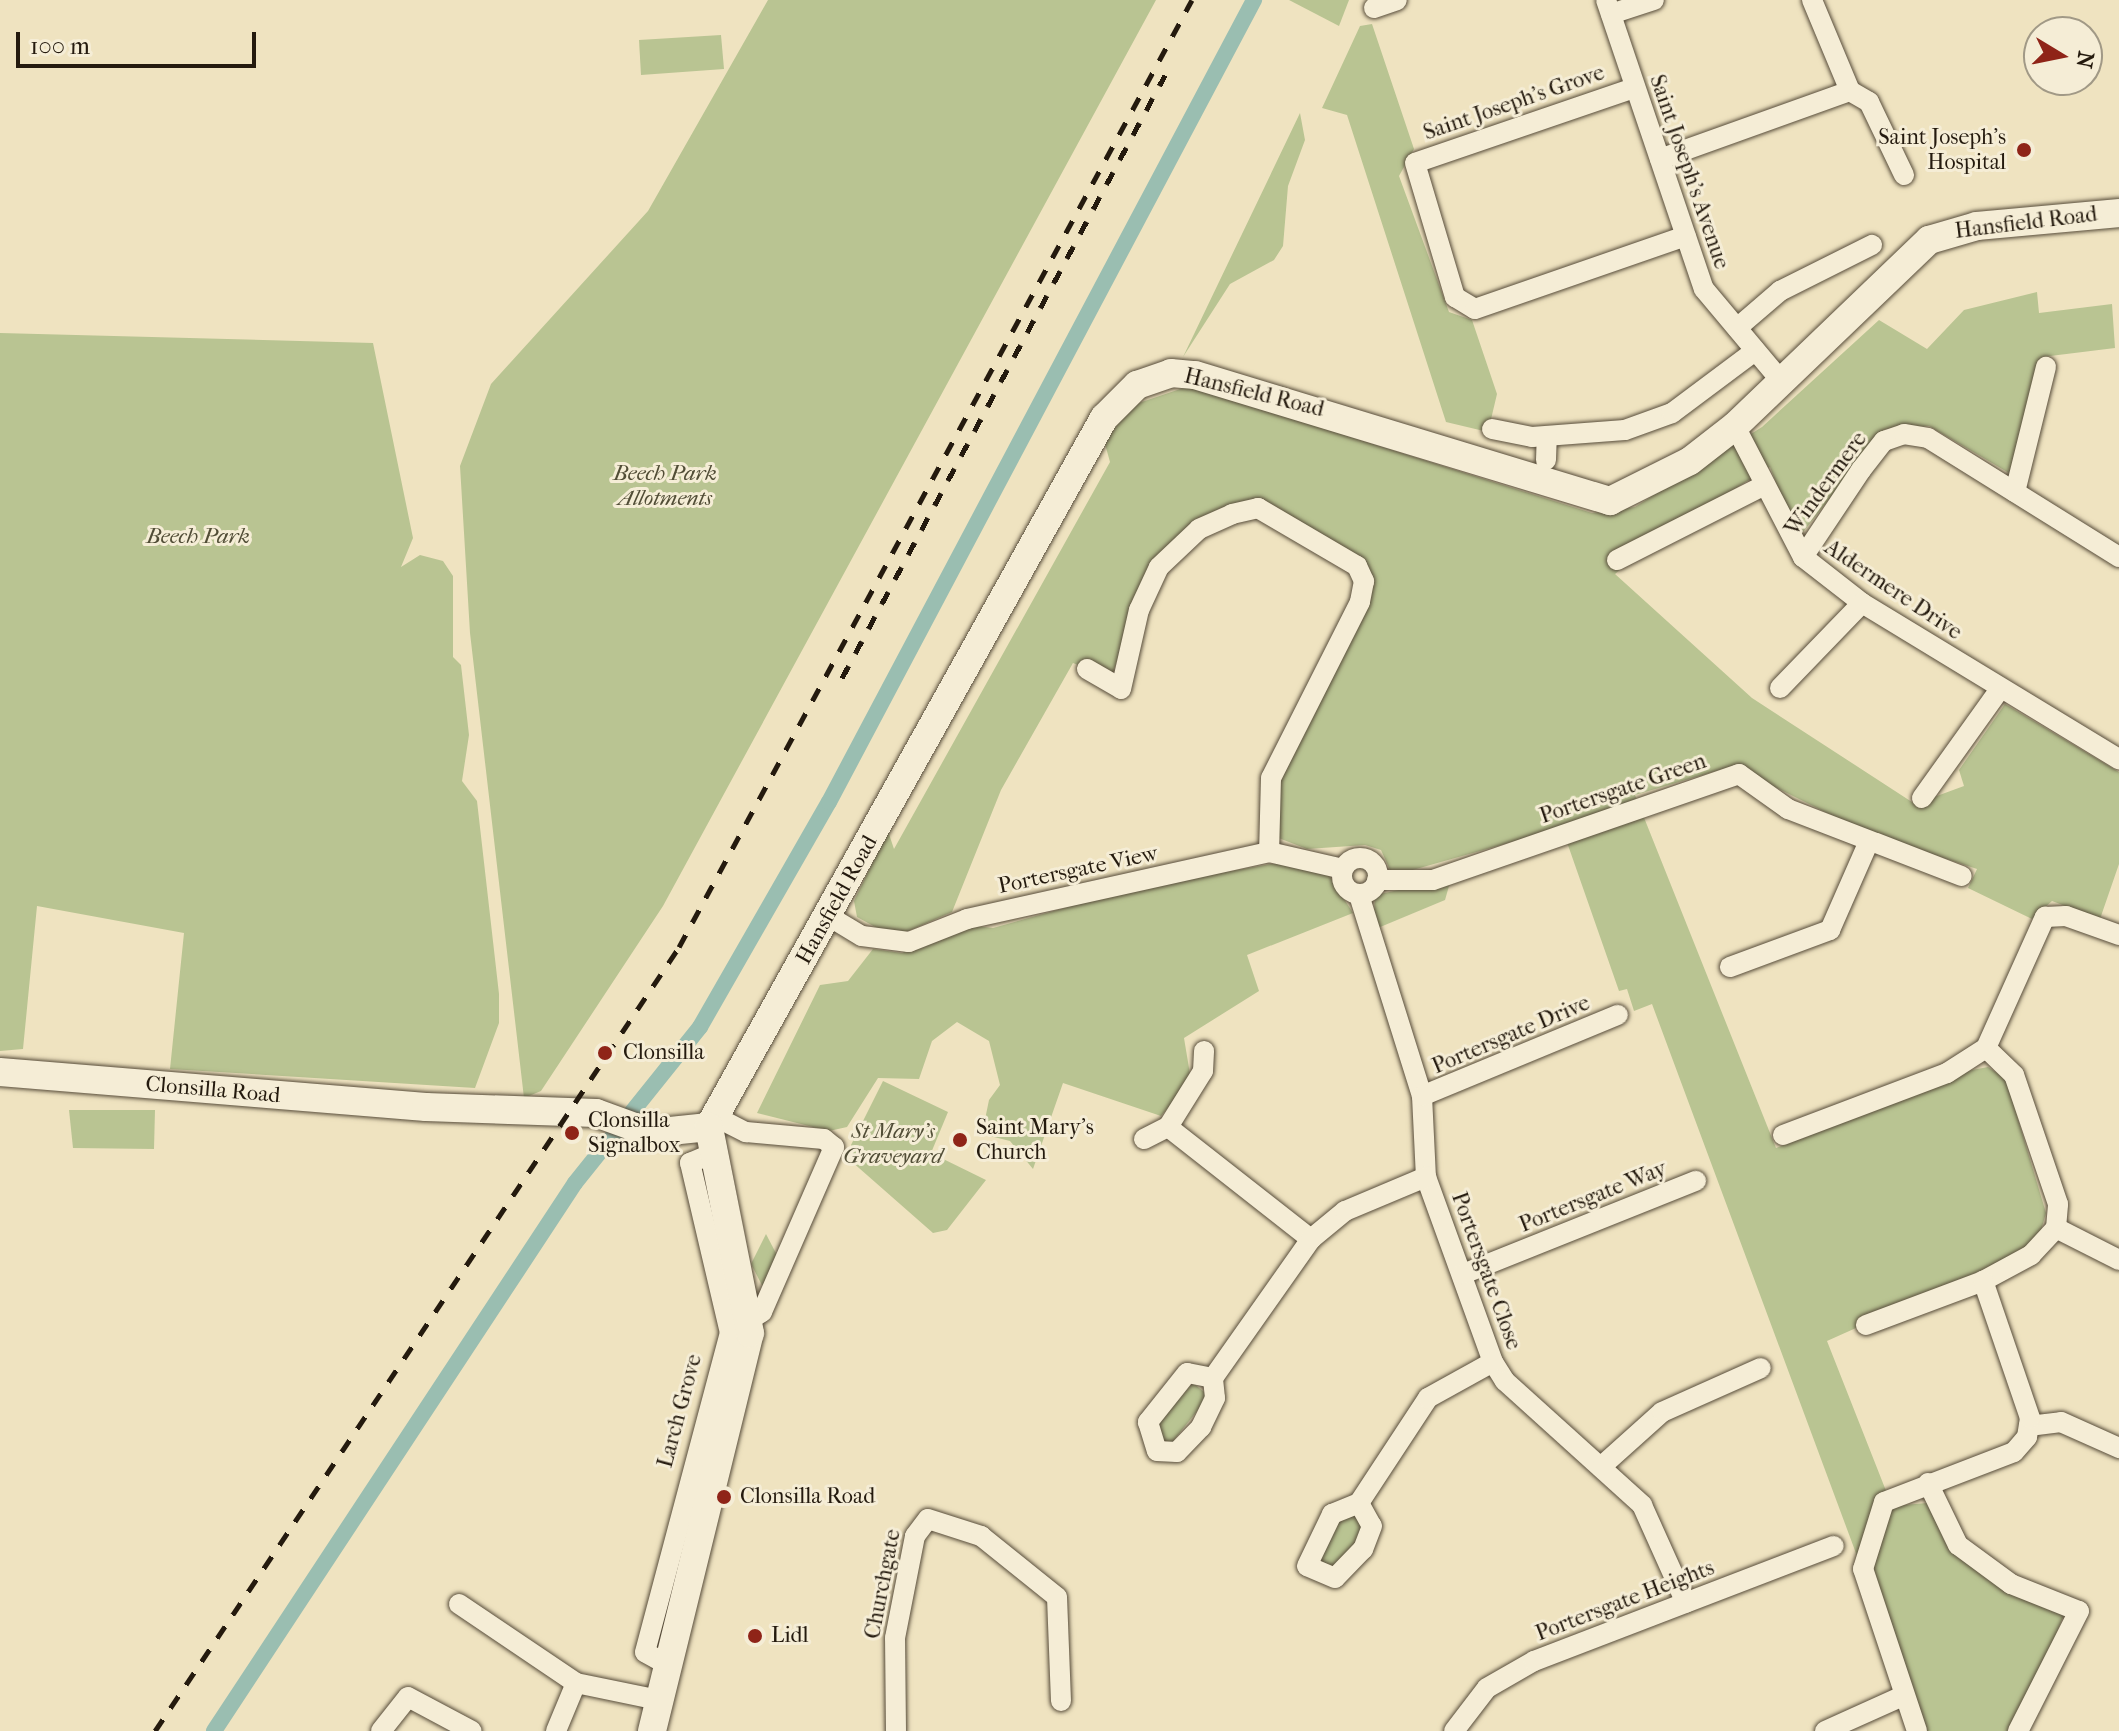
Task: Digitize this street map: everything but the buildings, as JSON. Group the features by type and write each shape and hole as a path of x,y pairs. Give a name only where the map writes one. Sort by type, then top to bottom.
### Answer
{"street":[{"path":"1374,8 1397,0"},
{"path":"1609,7 1654,0"},
{"path":"1812,0 1850,91 1869,102 1904,175"},
{"name":"Saint Joseph's Avenue","path":"1609,7 1704,289 1783,383"},
{"name":"Saint Joseph's Grove","path":"1634,88 1415,163 1455,297 1475,309 1686,236"},
{"path":"1660,159 1850,91"},
{"name":"Hansfield Road","path":"712,1132 1104,418 1137,385 1171,373 1195,375 1610,501 1690,461 1735,426 1929,240 1977,226 2119,213"},
{"path":"1737,328 1780,291 1861,255"},
{"path":"1492,429 1547,437 1625,430 1672,413 1755,351"},
{"path":"2015,492 2046,367"},
{"name":"Aldermere Drive","path":"1735,426 1803,557 1862,603 2119,759"},
{"name":"Windermere","path":"1803,557 1884,441 1904,434 1928,438 2119,557"},
{"path":"1546,460 1547,437"},
{"path":"1617,560 1765,485"},
{"path":"1087,669 1121,689 1139,610 1159,567 1199,529 1232,514 1258,508 1357,566 1364,581 1360,602 1271,778 1269,852"},
{"path":"1780,688 1862,603"},
{"path":"1922,798 2000,689"},
{"name":"Portersgate Green","path":"1377,880 1433,880 1739,774 1788,809 1962,876"},
{"path":"1730,967 1830,930 1869,841"},
{"name":"Portersgate View","path":"830,917 862,936 909,942 967,919 1269,852 1343,869 1363,858 1377,880"},
{"name":"Portersgate Close","path":"1343,869 1344,885 1359,895 1422,1096 1426,1177 1493,1362 1505,1381 1603,1465 1642,1505 1686,1603"},
{"path":"1359,895 1377,880"},
{"path":"1783,1135 1947,1073 1986,1048 2045,917 2066,916 2119,935"},
{"name":"Portersgate Drive","path":"1422,1096 1618,1015"},
{"path":"1866,1325 1983,1281 2031,1255 2056,1228 2058,1204 2014,1075 1986,1048"},
{"path":"1144,1139 1168,1127 1203,1071 1204,1051"},
{"name":"Clonsilla Road","path":"0,1072 426,1107 611,1115 637,1129 712,1132"},
{"path":"1168,1127 1311,1239"},
{"path":"652,1731 709,1510 743,1329 718,1229 712,1132 824,1139 834,1147 762,1312 743,1329"},
{"path":"1213,1378 1311,1239 1358,1204 1426,1177"},
{"name":"Portersgate Way","path":"1463,1274 1696,1181"},
{"path":"2056,1228 2119,1260"},
{"path":"1917,1731 1863,1569 1884,1502 2014,1452 2029,1426 1983,1281"},
{"name":"Larch Grove","path":"668,1665 645,1652 680,1503 743,1329"},
{"path":"1359,1503 1428,1398 1493,1362"},
{"path":"1603,1465 1662,1412 1761,1368"},
{"path":"2029,1426 2061,1422 2119,1448"},
{"path":"1928,1483 1958,1545 2011,1584 2079,1611 2018,1731"},
{"name":"Larch Grove","path":"680,1503 709,1510"},
{"name":"Churchgate","path":"896,1731 895,1638 915,1536 928,1519 981,1536 1057,1597 1061,1701"},
{"name":"Portersgate Heights","path":"1454,1731 1506,1675 1834,1546"},
{"path":"459,1604 576,1683 659,1700"},
{"path":"556,1731 576,1683"},
{"path":"1825,1731 1903,1696"},
{"path":"381,1731 408,1697 472,1731"}],"green space":[{"name":"Beech Park Allotments","path":"768,0 1156,0 663,906 541,1091 524,1098 470,633 460,466 491,384 648,211"},
{"path":"1289,0 1349,0 1339,26"},
{"path":"1372,24 1414,149 1399,176 1449,312 1472,320 1497,394 1488,432 1446,422 1347,115 1322,108 1360,26"},
{"path":"721,35 724,69 641,75 639,40"},
{"path":"1300,113 1305,140 1288,186 1283,246 1274,260 1230,284 1183,357"},
{"path":"2037,292 2039,313 2112,304 2115,348 2042,357 2022,454 2009,473 1929,426 1885,429 1803,532 1793,527 1770,467 1665,532 1615,574 1752,698 1915,804 1964,786 1959,770 2005,704 2119,772 2119,864 2100,919 2052,901 2032,919 1968,888 1977,869 1865,832 1733,766 1635,795 1776,1148 1972,1070 1988,1067 2006,1079 2046,1213 2040,1234 2021,1254 1827,1341 1892,1506 1927,1503 1948,1548 1983,1576 2065,1612 2018,1731 1922,1731 1652,1004 1634,1011 1627,989 1619,991 1562,828 1409,871 1390,870 1381,850 1365,845 1307,849 1276,837 1272,804 1298,737 1364,611 1364,562 1281,513 1238,505 1196,519 1146,578 1111,678 1073,663 1001,790 952,912 906,932 879,929 857,917 854,901 888,831 894,849 1110,462 1105,444 1127,407 1189,386 1592,513 1635,507 1762,427 1879,320 1927,349 1964,310"},
{"name":"Beech Park","path":"0,333 373,343 413,538 401,567 420,555 443,561 453,576 453,657 461,665 469,735 462,781 477,801 499,994 499,1023 475,1088 170,1069 184,933 37,906 23,1049 0,1051"},
{"path":"1288,861 1328,874 1353,913 1247,955 1259,991 1184,1038 1191,1080 1161,1116 1063,1083 1033,1169 1010,1141 982,1134 989,1100 1000,1085 989,1041 957,1022 932,1041 919,1079 878,1078 847,1127 829,1131 757,1113 820,985 848,981 873,949 902,953 967,925 993,928 1136,888"},
{"path":"1451,879 1445,900 1373,930 1375,895"},
{"name":"St Mary's Graveyard","path":"883,1081 948,1112 931,1153 986,1180 947,1230 933,1233 851,1161 851,1145"},
{"path":"69,1110 155,1110 154,1149 73,1148"},
{"path":"766,1234 780,1261 764,1289 751,1264"},
{"path":"1193,1383 1209,1396 1170,1445 1155,1445 1158,1423"},
{"path":"1345,1504 1372,1526 1335,1578 1310,1551"}],"waterway":[{"path":"214,1731 575,1183 700,1027 829,802 1254,0"}],"railway":[{"path":"155,1731 679,947 1192,0"},
{"path":"842,678 1165,75"}],"place":[{"name":"Saint Joseph's Hospital","path":"2024,150"},
{"name":"Clonsilla","path":"605,1053"},
{"name":"Clonsilla Signalbox","path":"572,1133"},
{"name":"Saint Mary's Church","path":"960,1140"},
{"name":"Clonsilla Road","path":"724,1497"},
{"name":"Lidl","path":"755,1636"}]}
